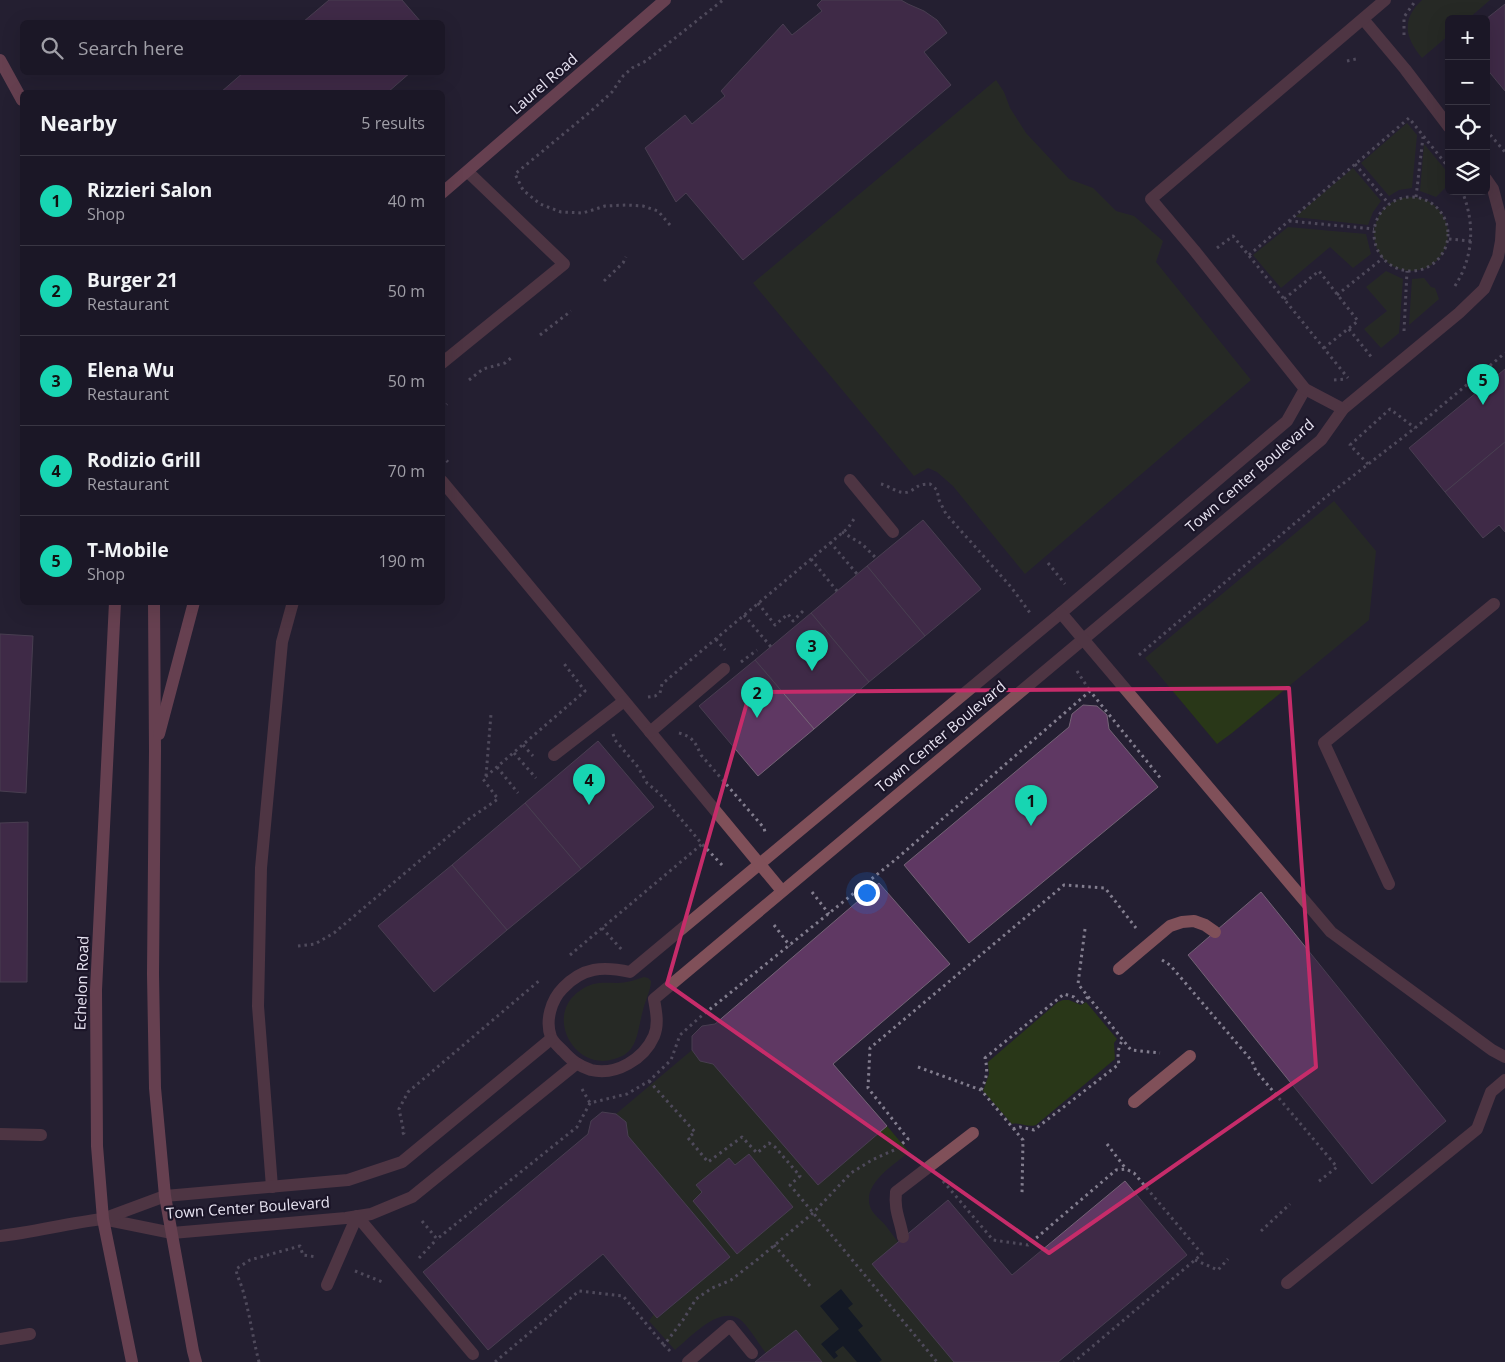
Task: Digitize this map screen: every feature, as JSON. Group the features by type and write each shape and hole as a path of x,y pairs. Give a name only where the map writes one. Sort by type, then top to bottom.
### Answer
{"street":[{"name":"Laurel Road","path":"445,191 665,0"},
{"path":"1344,409 1305,389 1151,199 1385,0"},
{"path":"1363,19 1405,69 1445,122"},
{"path":"0,60 20,96"},
{"path":"445,361 564,264 468,172"},
{"name":"Town Center Boulevard","path":"103,1219 172,1233 371,1214 412,1198 576,1064 593,1070 612,1070 630,1064 644,1052 654,1036 658,1018 654,999 1321,440 1344,409 1459,313 1484,288 1498,257 1502,223 1490,184"},
{"name":"Town Center Boulevard","path":"103,1219 166,1196 348,1180 402,1162 551,1039 548,1022 552,1004 562,989 576,976 593,969 612,968 630,972 1287,421 1305,389"},
{"path":"850,480 893,532"},
{"path":"445,485 782,892"},
{"path":"1389,884 1324,743 1494,604"},
{"name":"Echelon Road","path":"115,605 96,990 97,1146 103,1219 132,1362"},
{"path":"154,605 154,1088 166,1196 196,1362"},
{"path":"155,751 193,605"},
{"path":"272,1187 258,1006 261,868 282,642 292,605"},
{"path":"1061,612 1331,932 1492,1050 1505,1056"},
{"path":"650,732 724,670"},
{"path":"554,755 624,701"},
{"path":"1119,969 1170,926 1194,921 1205,924 1215,932"},
{"path":"551,1039 576,1064"},
{"path":"1134,1102 1190,1056"},
{"path":"1288,1283 1477,1129 1491,1092 1505,1080"},
{"path":"903,1237 901,1225 896,1215 896,1192 973,1133"},
{"path":"0,1134 41,1135"},
{"path":"327,1285 357,1216 473,1354"},
{"path":"0,1236 103,1219"},
{"path":"688,1362 730,1326 752,1352"},
{"path":"0,1339 30,1334"}],"path":[{"path":"670,226 658,211 643,206 605,206 583,213 560,212 540,204 523,190 515,174 598,106 632,68 652,57 723,0"},
{"path":"1405,39 1403,33 1404,17 1416,0"},
{"path":"1249,255 1409,118 1445,163"},
{"path":"1490,135 1505,152"},
{"path":"1416,197 1423,136"},
{"path":"1355,164 1389,204"},
{"path":"1455,287 1463,273 1471,241 1469,208 1464,195"},
{"path":"1416,197 1433,203 1442,213 1448,226 1448,239 1444,252 1435,263 1422,270 1407,272 1393,267 1383,258 1375,244 1374,229 1379,215 1389,204 1402,198 1416,197"},
{"path":"1289,221 1374,229"},
{"path":"1202,260 1233,236 1348,379"},
{"path":"1448,239 1471,241"},
{"path":"604,281 623,264 626,257"},
{"path":"1337,295 1383,258"},
{"path":"1284,299 1318,271 1358,321 1324,348"},
{"path":"1407,272 1404,334 1411,329"},
{"path":"540,335 571,311"},
{"path":"1349,329 1373,360 1367,364"},
{"path":"1139,655 1327,496 1415,428 1505,353"},
{"path":"469,380 483,369 505,363 511,358"},
{"path":"1333,380 1348,379 1355,374"},
{"path":"1368,464 1350,445 1390,409 1415,428"},
{"path":"876,483 897,491 907,492 920,484 930,484 938,490 939,500 946,514 1011,587 1032,616"},
{"path":"647,698 660,693 662,684 848,528 854,519"},
{"path":"842,532 862,544 876,558"},
{"path":"830,542 857,574"},
{"path":"811,559 837,591"},
{"path":"1048,563 1066,584"},
{"path":"758,603 775,624 788,614 793,621 803,611"},
{"path":"744,615 771,647"},
{"path":"486,777 585,691 560,659"},
{"path":"1077,671 1090,691 1162,780"},
{"path":"419,1258 437,1239 577,1127 590,1103 626,1094 650,1081 671,1060 680,1035 684,1031 895,860 1090,691"},
{"path":"298,946 315,944 334,933 469,819 498,799 483,779 486,777 491,714"},
{"path":"612,731 615,740 638,767 647,782 660,794 702,844 726,869"},
{"path":"675,731 688,735 695,742 701,754 764,828 766,835"},
{"path":"514,753 536,778"},
{"path":"497,767 518,793"},
{"path":"664,1345 696,1299 712,1288 731,1280 813,1213 852,1173 872,1160 894,1150 908,1139 868,1088 870,1048 1064,885 1105,888 1137,927 1130,933"},
{"path":"812,892 829,914"},
{"path":"774,925 790,946"},
{"path":"602,928 624,952"},
{"path":"1085,929 1078,984 1088,997 1132,1050 1190,1056"},
{"path":"1156,965 1162,960 1170,965 1252,1061 1256,1071 1337,1167 1318,1182"},
{"path":"981,1090 986,1079 985,1058 1064,994 1074,997 1080,1004 1088,997"},
{"path":"1013,1129 1020,1127 1034,1130 1119,1064 1118,1047 1123,1039"},
{"path":"918,1067 981,1090 1023,1140 1022,1193"},
{"path":"650,1081 695,1132 688,1138 708,1162 742,1137 757,1153 769,1143 776,1147 800,1176 790,1185 937,1362"},
{"path":"580,1086 590,1103"},
{"path":"1074,1362 1202,1254 1134,1173 1126,1169 1107,1144"},
{"path":"937,1174 993,1240 1028,1245 1116,1170 1126,1169"},
{"path":"1261,1231 1290,1204"},
{"path":"422,1221 437,1239"},
{"path":"774,1245 810,1286"},
{"path":"259,1362 243,1289 237,1278 236,1268 250,1260 300,1246 303,1255 317,1257"},
{"path":"1195,1260 1218,1270 1228,1259"},
{"path":"352,1269 385,1283"},
{"path":"495,1362 579,1292 623,1296 670,1351"}],"highlighted area":[{"path":"1289,688 1316,1067 1049,1253 667,984 750,692"}],"green space":[{"path":"1422,0 1490,0 1473,15 1445,15 1445,38 1422,58 1412,43 1408,29 1408,22 1415,7"},
{"path":"996,80 1004,92 1010,108 1026,133 1069,179 1093,188 1116,211 1134,216 1163,241 1156,262 1251,380 1025,574 953,486 937,472 928,468 914,476 753,283"},
{"path":"1407,123 1417,135 1412,188 1399,190 1389,196 1361,163"},
{"path":"1424,144 1445,169 1445,188 1436,197 1420,191"},
{"path":"1353,168 1381,201 1373,212 1368,225 1295,217"},
{"path":"1418,197 1438,207 1446,220 1448,234 1446,248 1438,261 1425,269 1404,271 1384,261 1376,248 1374,227 1384,207 1397,199"},
{"path":"1288,227 1366,234 1371,254 1353,268 1330,247 1281,288 1253,255"},
{"path":"1386,271 1403,279 1399,333 1381,348 1364,329 1387,311 1366,287"},
{"path":"1424,278 1431,287 1435,288 1439,299 1409,325 1412,279"},
{"path":"1334,501 1376,551 1369,620 1217,744 1145,658"},
{"path":"644,977 651,981 650,988 636,1039 628,1052 614,1059 600,1061 587,1057 576,1049 568,1038 564,1026 564,1013 570,1000 590,985 624,982"},
{"path":"1069,1000 1081,1005 1086,1002 1117,1039 1114,1043 1115,1059 1036,1125 1012,1124 983,1091 989,1074 988,1062 1058,1002"},
{"path":"692,1050 700,1061 713,1064 818,1184 887,1126 909,1152 880,1176 870,1192 871,1209 898,1242 872,1264 954,1362 822,1362 796,1330 766,1353 742,1321 734,1317 725,1316 698,1330 675,1350 649,1321 654,1314 658,1318 730,1257 628,1136 626,1123 616,1114"}],"shaded area":[{"path":"841,1289 853,1304 848,1308 863,1326 858,1330 882,1360 879,1362 857,1362 843,1346 835,1352 838,1356 834,1359 821,1344 839,1329 820,1306"}],"building":[{"path":"329,0 402,0 419,20 305,20"},
{"path":"822,0 901,0 924,11 937,20 947,33 924,52 951,85 743,260 686,193 676,202 645,148 685,115 692,124 725,96 721,91 783,24 792,35 822,11 817,5"},
{"path":"1505,4 1505,91 1490,73 1490,16"},
{"path":"241,75 408,75 390,90 223,90"},
{"path":"1505,369 1505,442 1445,492 1409,448"},
{"path":"1505,442 1505,532 1499,525 1483,538 1445,492"},
{"path":"923,520 981,589 925,636 867,566"},
{"path":"867,566 925,636 869,682 811,613"},
{"path":"811,613 869,682 814,729 755,660"},
{"path":"0,634 33,636 26,793 0,791"},
{"path":"755,660 814,729 758,776 699,706"},
{"path":"1083,705 1097,706 1107,715 1109,729 1158,787 969,943 904,865 1069,727 1072,714"},
{"path":"598,741 654,807 581,869 525,803"},
{"path":"525,803 581,869 507,930 452,865"},
{"path":"28,822 27,982 0,982 0,823"},
{"path":"452,865 507,930 434,992 378,926"},
{"path":"879,883 950,964 833,1064 887,1126 818,1185 713,1064 700,1061 692,1050 692,1036 702,1026 715,1024"},
{"path":"1261,892 1446,1121 1372,1184 1188,955"},
{"path":"602,1112 616,1114 626,1122 628,1136 730,1257 657,1318 603,1254 488,1350 423,1272 588,1134 591,1121"},
{"path":"749,1154 793,1207 737,1254 693,1201 702,1192 696,1185 729,1158 735,1165"},
{"path":"1125,1181 1187,1255 1058,1362 954,1362 872,1264 948,1200 1012,1275"},
{"path":"796,1330 822,1362 755,1362 766,1353"}],"place":[{"name":"T-Mobile","path":"1483,405"},
{"name":"Elena Wu","path":"812,671"},
{"name":"Burger 21","path":"757,718"},
{"name":"Rodizio Grill","path":"589,805"},
{"name":"Rizzieri Salon","path":"1031,826"}]}
